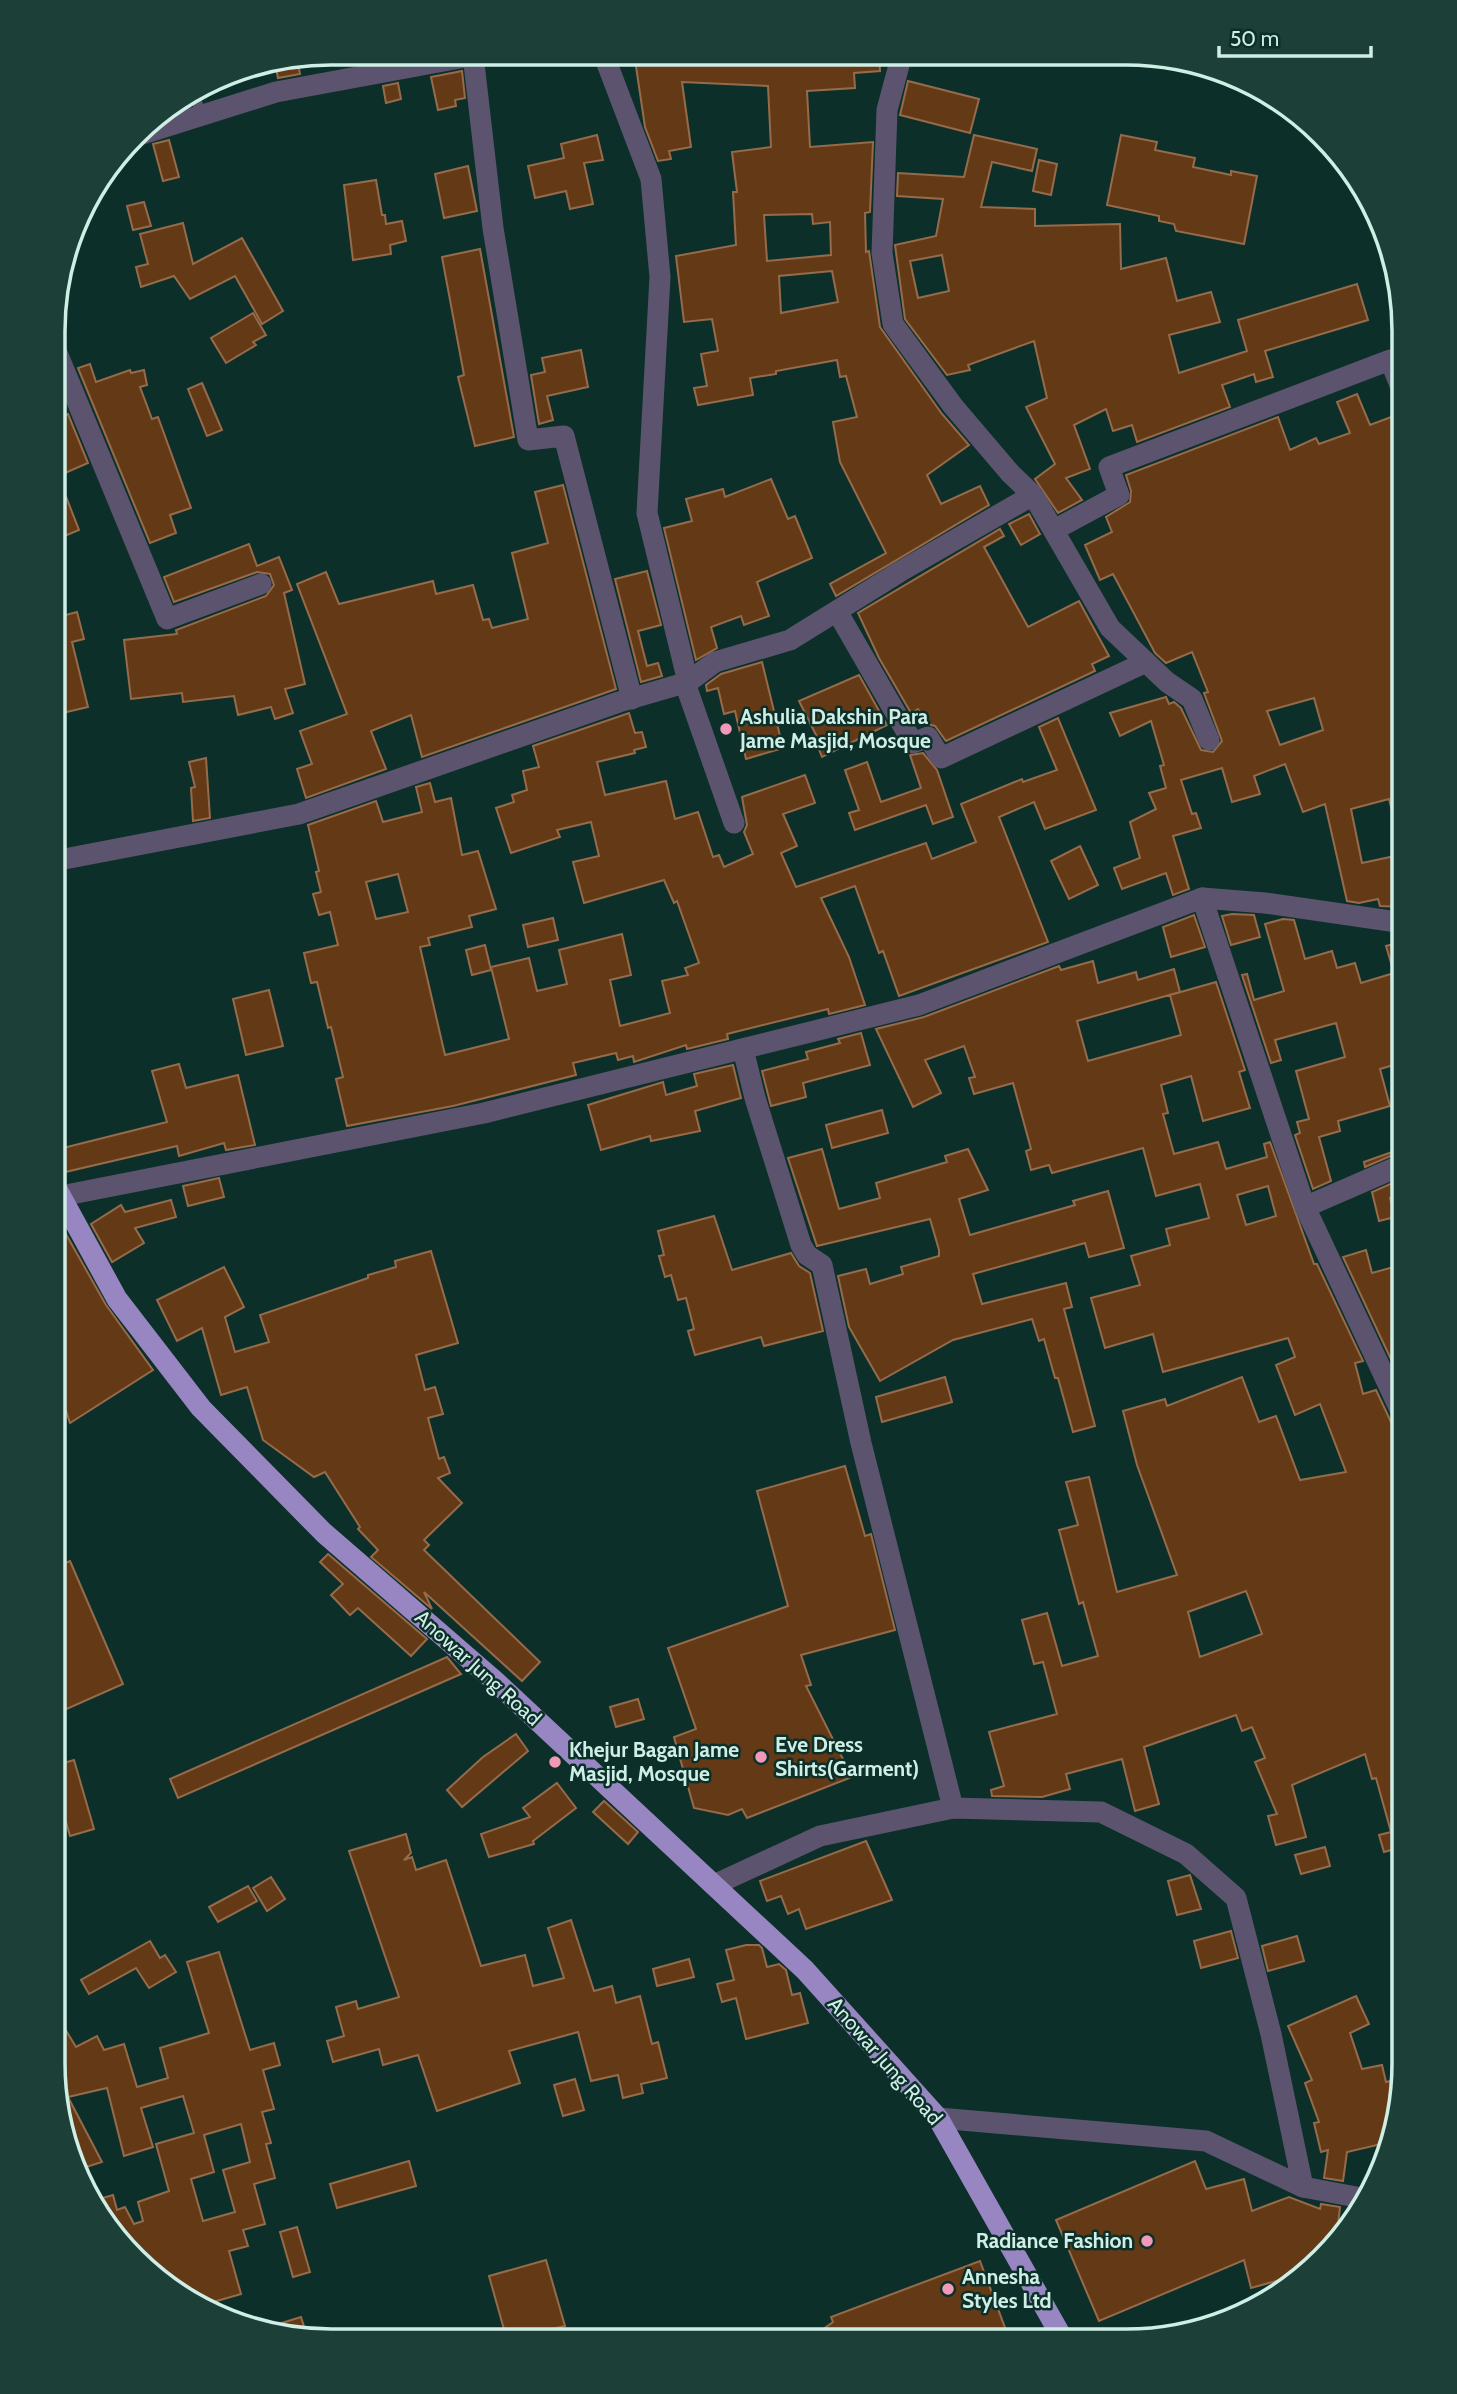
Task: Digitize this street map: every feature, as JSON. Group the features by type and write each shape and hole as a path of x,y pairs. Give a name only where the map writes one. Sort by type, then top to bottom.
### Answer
{"highway":[{"name":"Anowar Jung Road","path":"65,1203 117,1299 201,1408 324,1533 496,1682 805,1970 938,2118 1057,2329"}],"street":[{"path":"157,129 276,92 421,65"},
{"path":"481,65 493,228 528,440 564,436 632,699"},
{"path":"608,65 651,180 660,277 647,513 687,683 734,823"},
{"path":"899,65 887,110 882,253 893,324 953,406 1010,473 1033,495 1110,628 1167,682 1192,699 1209,740"},
{"path":"1054,530 1119,495 1110,467 1184,436 1390,360 1392,365"},
{"path":"65,372 167,619 261,584"},
{"path":"65,858 299,814 632,699 687,683 715,662 790,640 838,613 901,571 1033,495"},
{"path":"838,613 913,743 928,737 941,758 1146,662"},
{"path":"1202,898 1305,1208 1392,1393"},
{"path":"65,1189 484,1114 919,1005 1202,898 1265,902 1392,921"},
{"path":"743,1049 755,1098 801,1245 807,1255 822,1265 861,1443 953,1808"},
{"path":"1305,1208 1392,1169"},
{"path":"713,1885 820,1836 953,1808 1101,1812 1186,1854 1236,1898 1271,2034 1303,2187"},
{"path":"938,2118 1206,2141 1303,2187 1356,2197"}],"lane":[{"path":"197,100 201,115"}],"building":[{"path":"636,65 880,65 880,71 854,73 855,88 807,91 810,147 873,142 870,212 865,213 866,252 869,251 880,327 942,414 969,445 927,475 941,504 980,486 989,505 836,596 830,584 886,553 840,462 833,422 857,417 846,376 840,377 837,360 776,371 776,374 750,378 753,395 698,405 694,388 707,386 701,354 718,351 712,319 684,322 676,256 736,245 733,192 737,192 732,152 771,147 768,86 682,82 691,147 669,151 671,159 658,161 645,127","holes":["812,214 813,224 830,222 831,255 767,261 764,215","832,271 838,302 781,313 779,276"]},
{"path":"299,67 300,74 278,78 276,70"},
{"path":"462,71 465,98 455,100 456,106 438,110 431,77"},
{"path":"908,81 979,99 970,133 900,115"},
{"path":"398,83 401,99 386,103 383,86"},
{"path":"597,135 603,160 584,163 593,204 570,209 566,191 535,198 528,166 564,158 561,144"},
{"path":"974,135 1037,149 1032,171 992,162 981,207 1035,209 1035,226 1120,224 1121,269 1166,258 1177,301 1211,292 1220,322 1169,335 1179,373 1247,351 1238,320 1357,284 1368,320 1265,351 1273,377 1256,382 1254,374 1222,385 1230,407 1137,442 1132,425 1113,431 1106,409 1074,425 1090,469 1066,478 1082,500 1058,513 1035,479 1055,464 1026,407 1047,398 1034,341 968,365 970,370 947,375 905,319 895,245 936,236 943,199 897,196 898,173 964,177","holes":["942,255 949,291 918,298 910,261"]},
{"path":"1121,135 1157,142 1155,150 1195,158 1193,167 1231,175 1231,171 1257,176 1244,244 1176,231 1174,224 1159,221 1159,216 1107,205"},
{"path":"169,140 179,177 163,181 153,144"},
{"path":"1039,160 1057,164 1051,195 1033,191"},
{"path":"468,166 477,211 444,218 435,174"},
{"path":"376,180 386,224 402,221 406,241 390,245 391,254 353,260 344,185"},
{"path":"144,202 151,226 133,230 127,206"},
{"path":"183,223 193,264 242,238 283,311 262,324 235,276 190,299 174,276 141,287 136,267 148,264 140,234"},
{"path":"480,249 514,437 475,446 458,377 464,375 442,257"},
{"path":"253,313 266,335 253,342 256,345 226,363 211,338"},
{"path":"581,350 588,387 547,396 553,420 539,424 531,375 545,372 542,358"},
{"path":"90,364 96,382 130,370 131,373 144,370 147,385 140,387 152,419 158,417 191,508 170,515 176,533 150,543 78,368"},
{"path":"202,383 222,430 207,436 188,389"},
{"path":"1357,394 1370,425 1392,417 1392,811 1389,799 1351,809 1362,863 1392,857 1392,906 1380,906 1378,899 1359,903 1347,901 1325,804 1303,812 1285,764 1254,776 1260,794 1232,802 1222,768 1181,780 1192,814 1196,813 1201,828 1173,836 1189,889 1173,895 1166,873 1122,889 1114,868 1140,858 1130,822 1156,809 1149,793 1166,788 1160,766 1164,765 1151,721 1120,736 1110,713 1166,697 1169,704 1174,702 1181,708 1201,750 1213,752 1222,741 1204,693 1208,692 1192,652 1166,663 1155,653 1113,574 1100,580 1085,545 1112,532 1106,517 1130,502 1131,491 1126,475 1278,417 1290,450 1316,438 1319,444 1350,433 1337,402","holes":["1314,698 1323,730 1280,745 1267,711"]},
{"path":"68,414 88,463 65,473 65,416"},
{"path":"771,479 788,519 795,516 812,558 757,582 769,616 744,625 741,616 711,627 717,648 696,660 664,528 692,521 686,499 723,489 725,497"},
{"path":"563,485 616,689 422,757 411,715 371,731 386,769 306,798 297,769 312,764 300,731 347,714 297,584 326,572 339,604 433,581 436,594 473,585 483,620 489,619 492,628 528,619 512,553 548,543 535,492"},
{"path":"65,494 79,530 65,536"},
{"path":"1029,514 1040,534 1021,545 1009,524"},
{"path":"1000,529 1004,536 984,547 1028,627 1079,601 1109,656 1092,664 1095,671 946,741 935,726 927,724 918,709 911,713 879,658 858,613"},
{"path":"249,544 257,566 279,557 292,590 284,593 305,684 285,689 293,713 275,719 271,707 238,715 234,696 183,702 182,693 131,699 124,640 177,634 176,630 266,596 274,585 270,574 257,572 174,602 164,577"},
{"path":"647,571 661,625 638,631 647,666 658,663 662,676 641,682 615,579"},
{"path":"77,612 84,639 72,642 88,707 65,712 65,615"},
{"path":"762,662 783,748 746,759 735,711 724,714 718,688 707,691 706,685 721,674"},
{"path":"859,675 887,725 822,757 816,742 819,741 799,701"},
{"path":"629,713 635,733 642,732 646,747 634,750 635,753 597,762 605,795 666,781 675,819 698,812 713,857 719,855 724,867 753,854 744,832 747,825 742,797 805,775 815,803 783,814 797,846 781,853 796,887 926,843 932,859 976,842 961,804 1022,779 1023,782 1057,770 1039,727 1058,718 1096,810 1045,829 1034,802 999,817 1048,942 899,996 883,951 879,953 855,886 821,898 849,957 865,1005 829,1014 828,1009 727,1034 728,1039 687,1049 686,1045 634,1062 633,1056 618,1060 616,1053 573,1063 576,1075 453,1106 347,1126 336,1079 343,1077 331,1027 328,1028 317,982 311,983 304,953 338,945 330,912 319,915 313,894 321,892 308,825 376,801 383,822 422,812 416,787 430,783 435,802 451,798 462,855 478,851 496,909 469,916 472,927 428,938 430,945 420,947 445,1055 509,1039 491,967 529,958 537,991 567,984 559,950 622,934 631,975 610,980 620,1026 670,1013 662,981 688,975 685,968 699,963 677,901 674,903 664,880 584,903 573,862 599,856 591,822 557,830 560,837 511,853 496,808 514,802 512,795 527,790 523,771 539,767 533,746","holes":["398,874 408,912 376,919 366,882"]},
{"path":"923,753 937,770 953,817 933,824 926,805 855,830 849,813 859,810 845,770 867,762 881,802 921,788 910,755"},
{"path":"206,758 210,818 193,821 191,788 195,787 189,762"},
{"path":"1080,846 1098,885 1069,899 1051,861"},
{"path":"1194,915 1205,947 1171,957 1163,927"},
{"path":"1254,915 1260,937 1231,945 1222,916"},
{"path":"553,918 558,940 528,947 523,925"},
{"path":"1283,919 1294,920 1305,959 1332,951 1337,968 1355,963 1361,983 1392,974 1392,1066 1380,1069 1390,1106 1338,1121 1340,1131 1319,1137 1331,1181 1313,1189 1295,1135 1300,1133 1297,1122 1309,1119 1296,1071 1345,1057 1336,1023 1275,1040 1281,1060 1271,1063 1242,975 1247,974 1254,1000 1284,991 1265,924"},
{"path":"1392,944 1392,966 1386,946"},
{"path":"485,945 491,970 472,975 466,950"},
{"path":"1093,961 1098,983 1136,972 1138,980 1174,969 1180,992 1077,1021 1088,1061 1181,1035 1170,995 1216,982 1245,1070 1239,1072 1250,1108 1203,1121 1191,1076 1161,1085 1168,1113 1163,1114 1174,1154 1218,1142 1226,1169 1267,1157 1264,1144 1270,1142 1314,1264 1317,1264 1363,1361 1355,1363 1363,1394 1376,1390 1392,1424 1392,1850 1384,1852 1379,1835 1391,1832 1376,1778 1372,1779 1365,1754 1292,1785 1306,1837 1276,1845 1268,1816 1277,1814 1255,1762 1265,1758 1252,1727 1242,1731 1236,1715 1144,1747 1159,1804 1135,1811 1122,1759 1066,1774 1070,1789 1042,1797 992,1796 991,1790 1004,1786 989,1732 1057,1714 1043,1662 1034,1664 1022,1620 1047,1613 1062,1666 1098,1656 1083,1602 1079,1604 1059,1530 1078,1525 1066,1482 1089,1477 1117,1592 1177,1575 1137,1465 1123,1411 1165,1399 1167,1406 1242,1377 1259,1422 1276,1416 1300,1480 1346,1472 1320,1404 1295,1415 1276,1365 1295,1357 1288,1338 1163,1372 1153,1334 1105,1348 1091,1298 1140,1285 1131,1256 1170,1245 1166,1229 1209,1218 1200,1184 1156,1196 1143,1148 1052,1173 1049,1165 1031,1170 1026,1151 1031,1149 1013,1083 974,1094 969,1078 975,1077 964,1046 925,1060 941,1093 913,1107 876,1029 924,1017 1059,966 1061,970","holes":["1268,1186 1276,1216 1246,1225 1237,1195","1246,1591 1262,1634 1200,1657 1188,1612"]},
{"path":"269,990 283,1046 246,1055 233,999"},
{"path":"861,1033 870,1065 803,1083 806,1097 771,1106 762,1071 808,1059 806,1052 840,1043 838,1039"},
{"path":"179,1064 186,1088 238,1075 255,1145 226,1150 224,1143 179,1156 177,1146 65,1172 65,1148 167,1122 152,1071"},
{"path":"733,1065 741,1098 695,1111 700,1131 651,1141 650,1136 601,1150 588,1105 663,1082 666,1095 697,1086 694,1074"},
{"path":"882,1110 888,1133 832,1148 826,1125"},
{"path":"822,1149 839,1209 880,1198 876,1183 947,1162 945,1156 968,1149 988,1190 959,1199 970,1235 1075,1205 1073,1201 1108,1191 1124,1248 1089,1257 1085,1243 973,1274 982,1304 1066,1283 1072,1307 1064,1309 1095,1426 1073,1432 1044,1339 1039,1341 1032,1319 953,1340 880,1381 849,1327 838,1276 866,1269 870,1284 903,1274 901,1267 939,1256 939,1250 930,1219 817,1246 788,1158"},
{"path":"1392,1152 1392,1155 1365,1167 1364,1162"},
{"path":"219,1178 224,1197 188,1206 183,1186"},
{"path":"1392,1183 1392,1218 1379,1221 1372,1192"},
{"path":"171,1200 176,1217 135,1228 144,1243 112,1262 91,1224 121,1205 125,1212"},
{"path":"714,1216 732,1270 791,1253 799,1266 810,1273 823,1331 764,1346 761,1337 695,1355 688,1331 694,1329 686,1298 678,1300 671,1275 665,1277 659,1256 664,1255 658,1231"},
{"path":"65,1232 106,1305 153,1370 70,1423 65,1408"},
{"path":"1366,1250 1372,1273 1392,1267 1392,1361 1343,1257"},
{"path":"431,1251 458,1343 416,1355 425,1390 435,1387 443,1414 428,1418 439,1459 444,1457 450,1473 438,1478 462,1503 424,1540 429,1545 424,1550 540,1662 522,1681 424,1592 432,1609 371,1557 378,1550 358,1529 360,1527 325,1472 314,1477 263,1440 247,1387 221,1395 202,1328 177,1341 157,1300 224,1267 244,1307 225,1317 235,1352 269,1342 260,1315 396,1267 395,1261"},
{"path":"945,1377 952,1402 882,1422 876,1397"},
{"path":"845,1466 865,1536 871,1534 895,1630 801,1655 811,1685 806,1686 852,1777 747,1818 742,1809 728,1815 694,1808 674,1737 696,1729 668,1648 788,1606 757,1491"},
{"path":"328,1554 427,1639 411,1656 358,1608 350,1615 331,1595 343,1584 320,1562"},
{"path":"70,1561 123,1684 65,1710 65,1563"},
{"path":"447,1657 461,1674 178,1798 170,1779"},
{"path":"638,1699 644,1719 616,1727 610,1707"},
{"path":"516,1734 528,1751 462,1807 447,1790 483,1757"},
{"path":"74,1760 94,1829 70,1836 65,1818 65,1763"},
{"path":"557,1783 576,1808 533,1841 534,1844 489,1857 481,1834 530,1817 523,1808"},
{"path":"604,1801 638,1832 628,1844 593,1812"},
{"path":"406,1834 411,1853 404,1860 412,1857 416,1870 446,1860 481,1966 525,1955 533,1986 564,1978 548,1928 571,1920 594,1991 612,1986 616,2003 640,1996 652,2044 658,2042 667,2078 641,2084 643,2093 623,2098 618,2075 591,2081 578,2032 509,2051 520,2083 437,2111 418,2055 383,2065 379,2049 333,2062 327,2041 344,2036 336,2007 356,2001 358,2009 399,1997 349,1851"},
{"path":"866,1841 892,1900 806,1929 799,1909 788,1914 781,1896 767,1901 760,1881"},
{"path":"1325,1847 1330,1866 1301,1874 1295,1855"},
{"path":"1190,1875 1201,1909 1177,1915 1168,1881"},
{"path":"271,1877 285,1899 267,1911 253,1888"},
{"path":"248,1886 257,1901 218,1922 209,1907"},
{"path":"1231,1931 1238,1958 1201,1968 1194,1941"},
{"path":"1297,1936 1304,1961 1268,1971 1262,1946"},
{"path":"150,1941 160,1958 165,1955 176,1972 149,1988 136,1968 89,1994 81,1980"},
{"path":"759,1945 762,1948 767,1967 779,1964 786,1970 792,1995 800,1993 808,2023 746,2039 736,1998 722,2002 717,1984 734,1980 726,1950"},
{"path":"219,1952 250,2050 274,2043 280,2065 263,2070 274,2109 262,2112 271,2143 266,2144 275,2178 254,2184 265,2224 243,2230 248,2246 229,2251 241,2294 213,2302 183,2285 155,2263 131,2239 101,2198 113,2195 117,2210 125,2207 134,2224 143,2221 138,2202 169,2191 156,2144 194,2133 183,2096 141,2108 153,2147 124,2156 107,2088 68,2097 102,2162 86,2167 70,2116 65,2081 65,2029 76,2047 97,2036 104,2050 124,2044 137,2087 168,2078 160,2048 209,2033 187,1962","holes":["241,2124 250,2162 223,2170 235,2212 203,2221 191,2179 214,2172 204,2135"]},
{"path":"689,1959 694,1977 657,1986 653,1969"},
{"path":"1356,1996 1369,2024 1350,2033 1362,2069 1382,2065 1386,2082 1392,2081 1379,2144 1347,2152 1343,2181 1324,2178 1328,2150 1321,2152 1314,2123 1319,2122 1305,2083 1312,2080 1288,2026"},
{"path":"575,2079 584,2110 563,2116 554,2085"},
{"path":"409,2161 416,2186 337,2208 330,2184"},
{"name":"Radiance Fashion","path":"1195,2161 1206,2189 1244,2179 1252,2211 1289,2197 1320,2209 1321,2204 1340,2207 1338,2224 1326,2239 1281,2280 1251,2288 1244,2260 1099,2321 1056,2220"},
{"path":"297,2227 310,2272 293,2277 280,2232"},
{"path":"546,2260 565,2326 553,2329 504,2329 489,2276"},
{"name":"Annesha Styles Ltd","path":"980,2261 1006,2329 823,2329 833,2322 831,2317"},
{"path":"301,2317 304,2328 296,2327 278,2324"}],"place":[{"name":"Ashulia Dakshin Para Jame Masjid, Mosque","path":"726,729"},
{"name":"Eve Dress Shirts(Garment)","path":"761,1757"},
{"name":"Khejur Bagan Jame Masjid, Mosque","path":"555,1762"},
{"name":"Radiance Fashion","path":"1147,2241"},
{"name":"Annesha Styles Ltd","path":"948,2289"}]}
